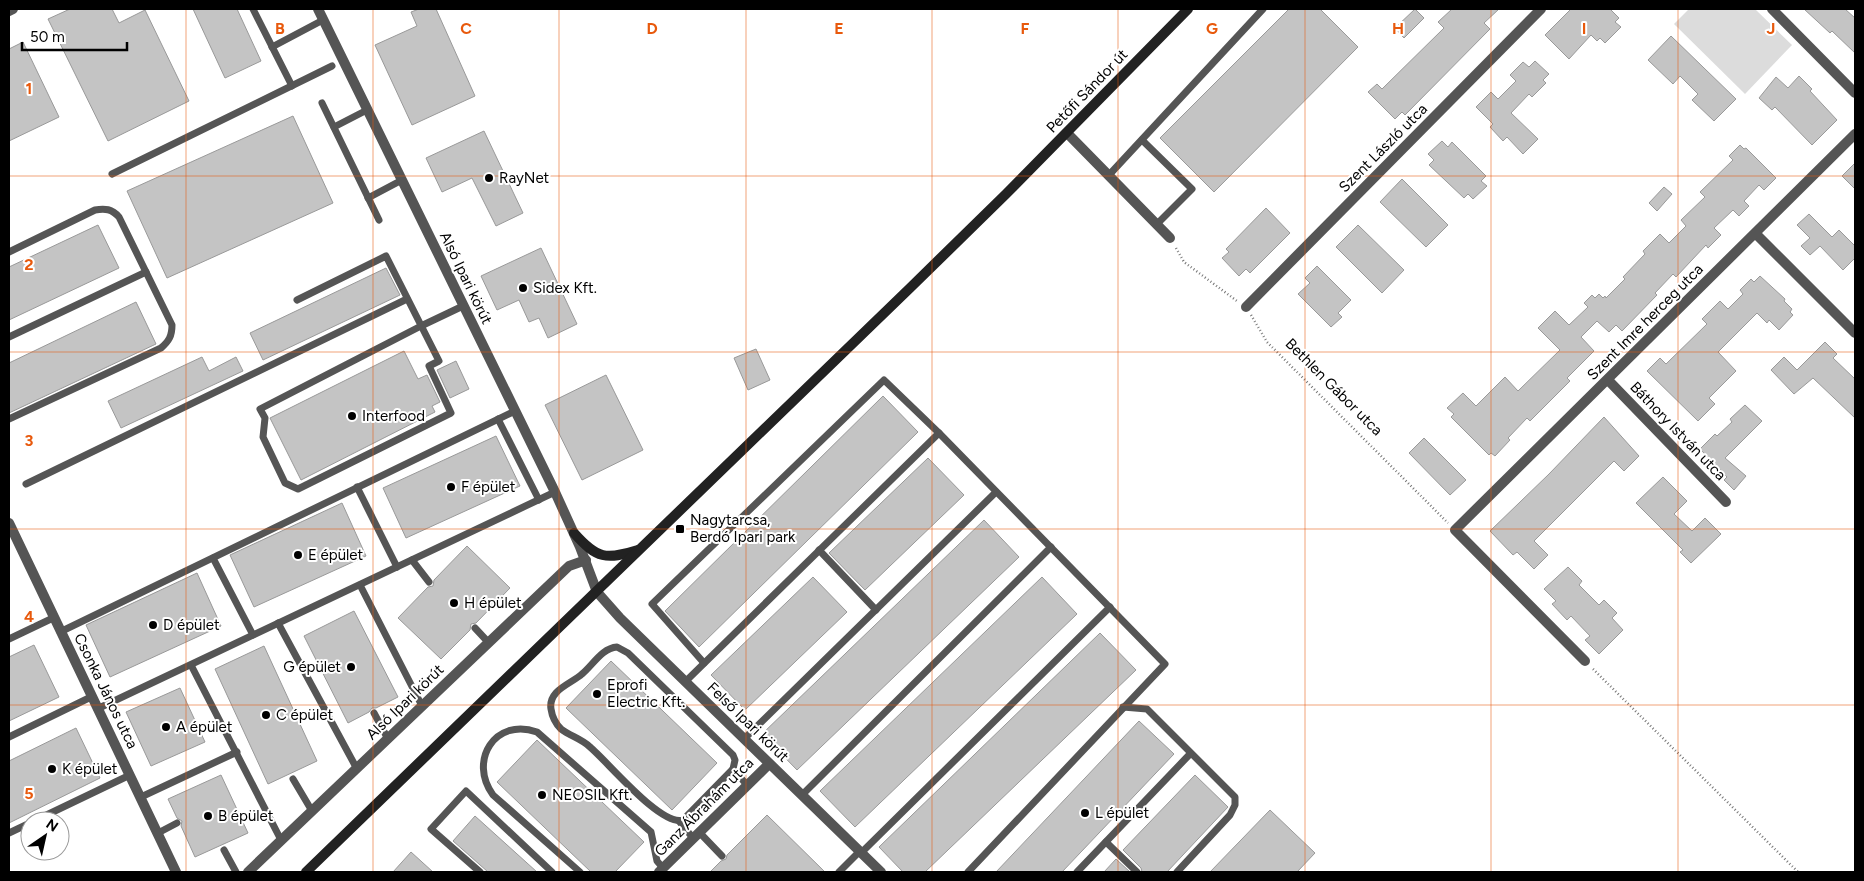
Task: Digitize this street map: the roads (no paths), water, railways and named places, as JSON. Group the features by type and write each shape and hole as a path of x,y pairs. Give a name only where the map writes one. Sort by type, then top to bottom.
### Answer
{"main road":[{"name":"Petőfi Sándor út","path":"306,872 642,549 1006,194 1188,9"},
{"path":"574,533 592,552 605,557 642,549"}],"street":[{"path":"9,11 13,9"},
{"name":"Alsó Ipari körút","path":"318,9 555,492 586,560 597,592"},
{"name":"Szent László utca","path":"1246,307 1541,9"},
{"path":"1772,9 1855,93"},
{"path":"1067,133 1170,238"},
{"name":"Szent Imre herceg utca","path":"1585,661 1455,530 1855,134"},
{"path":"1756,234 1855,333"},
{"name":"Báthory István utca","path":"1608,380 1726,502"},
{"name":"Csonka János utca","path":"9,524 176,872"},
{"name":"Alsó Ipari körút","path":"248,872 569,566 586,560"},
{"name":"Felső Ipari körút","path":"597,592 620,618 881,872"},
{"name":"Ganz Ábrahám utca","path":"661,870 769,764"}],"lane":[{"path":"253,9 292,86"},
{"path":"1109,175 1263,9"},
{"path":"272,47 323,20"},
{"path":"112,174 332,66"},
{"path":"322,103 379,220"},
{"path":"334,127 367,110"},
{"path":"1142,140 1192,189 1157,224"},
{"path":"368,198 402,180"},
{"path":"9,252 95,210 104,208 110,210 119,217 172,325 171,337 161,348 9,419"},
{"path":"297,300 386,256 421,326 439,361 429,366 451,413 298,489 285,483 264,437 265,418 260,409 421,326 463,306"},
{"path":"9,337 146,272"},
{"path":"26,484 408,299"},
{"path":"704,663 652,604 884,380 939,433 1165,664 1123,706 968,872"},
{"path":"60,632 515,411"},
{"path":"498,419 539,500"},
{"path":"686,682 939,433"},
{"path":"357,488 397,567"},
{"path":"97,709 555,492"},
{"path":"744,739 996,492"},
{"path":"802,795 1051,547"},
{"path":"819,550 876,610"},
{"path":"213,558 253,635"},
{"path":"412,560 430,582"},
{"path":"360,585 422,706"},
{"path":"839,872 1110,606"},
{"path":"9,639 53,618"},
{"path":"278,623 357,769"},
{"path":"475,628 489,643"},
{"path":"678,821 683,820 733,769 735,760 733,755 623,649 612,648 607,650 576,680 561,688 551,701 554,720 561,728 589,745 656,811 666,818 678,821 722,856"},
{"path":"191,664 281,840"},
{"path":"9,737 91,697"},
{"path":"1123,706 1147,709 1190,754 1235,796 1235,805 1230,815 1177,872"},
{"path":"374,713 388,739"},
{"path":"580,872 493,795 488,788 483,776 483,760 492,742 503,733 520,729 537,732 651,832 657,862 661,870"},
{"path":"141,797 237,752"},
{"path":"1077,872 1190,754"},
{"path":"733,769 748,785"},
{"path":"55,811 130,775"},
{"path":"293,779 312,811"},
{"path":"480,872 431,829 466,791 552,872"},
{"path":"158,833 177,823"},
{"path":"1106,842 1136,872"},
{"path":"224,850 236,872"}],"place":[{"name":"RayNet","path":"489,178"},
{"name":"Sidex Kft.","path":"523,288"},
{"name":"Interfood","path":"352,416"},
{"name":"F épület","path":"451,487"},
{"name":"Nagytarcsa, Berdó Ipari park","path":"680,529"},
{"name":"E épület","path":"298,555"},
{"name":"H épület","path":"454,603"},
{"name":"D épület","path":"153,625"},
{"name":"G épület","path":"351,667"},
{"name":"Eprofi Electric Kft.","path":"597,694"},
{"name":"C épület","path":"266,715"},
{"name":"A épület","path":"166,727"},
{"name":"K épület","path":"52,769"},
{"name":"NEOSIL Kft.","path":"542,795"},
{"name":"L épület","path":"1085,813"},
{"name":"B épület","path":"208,816"}]}
